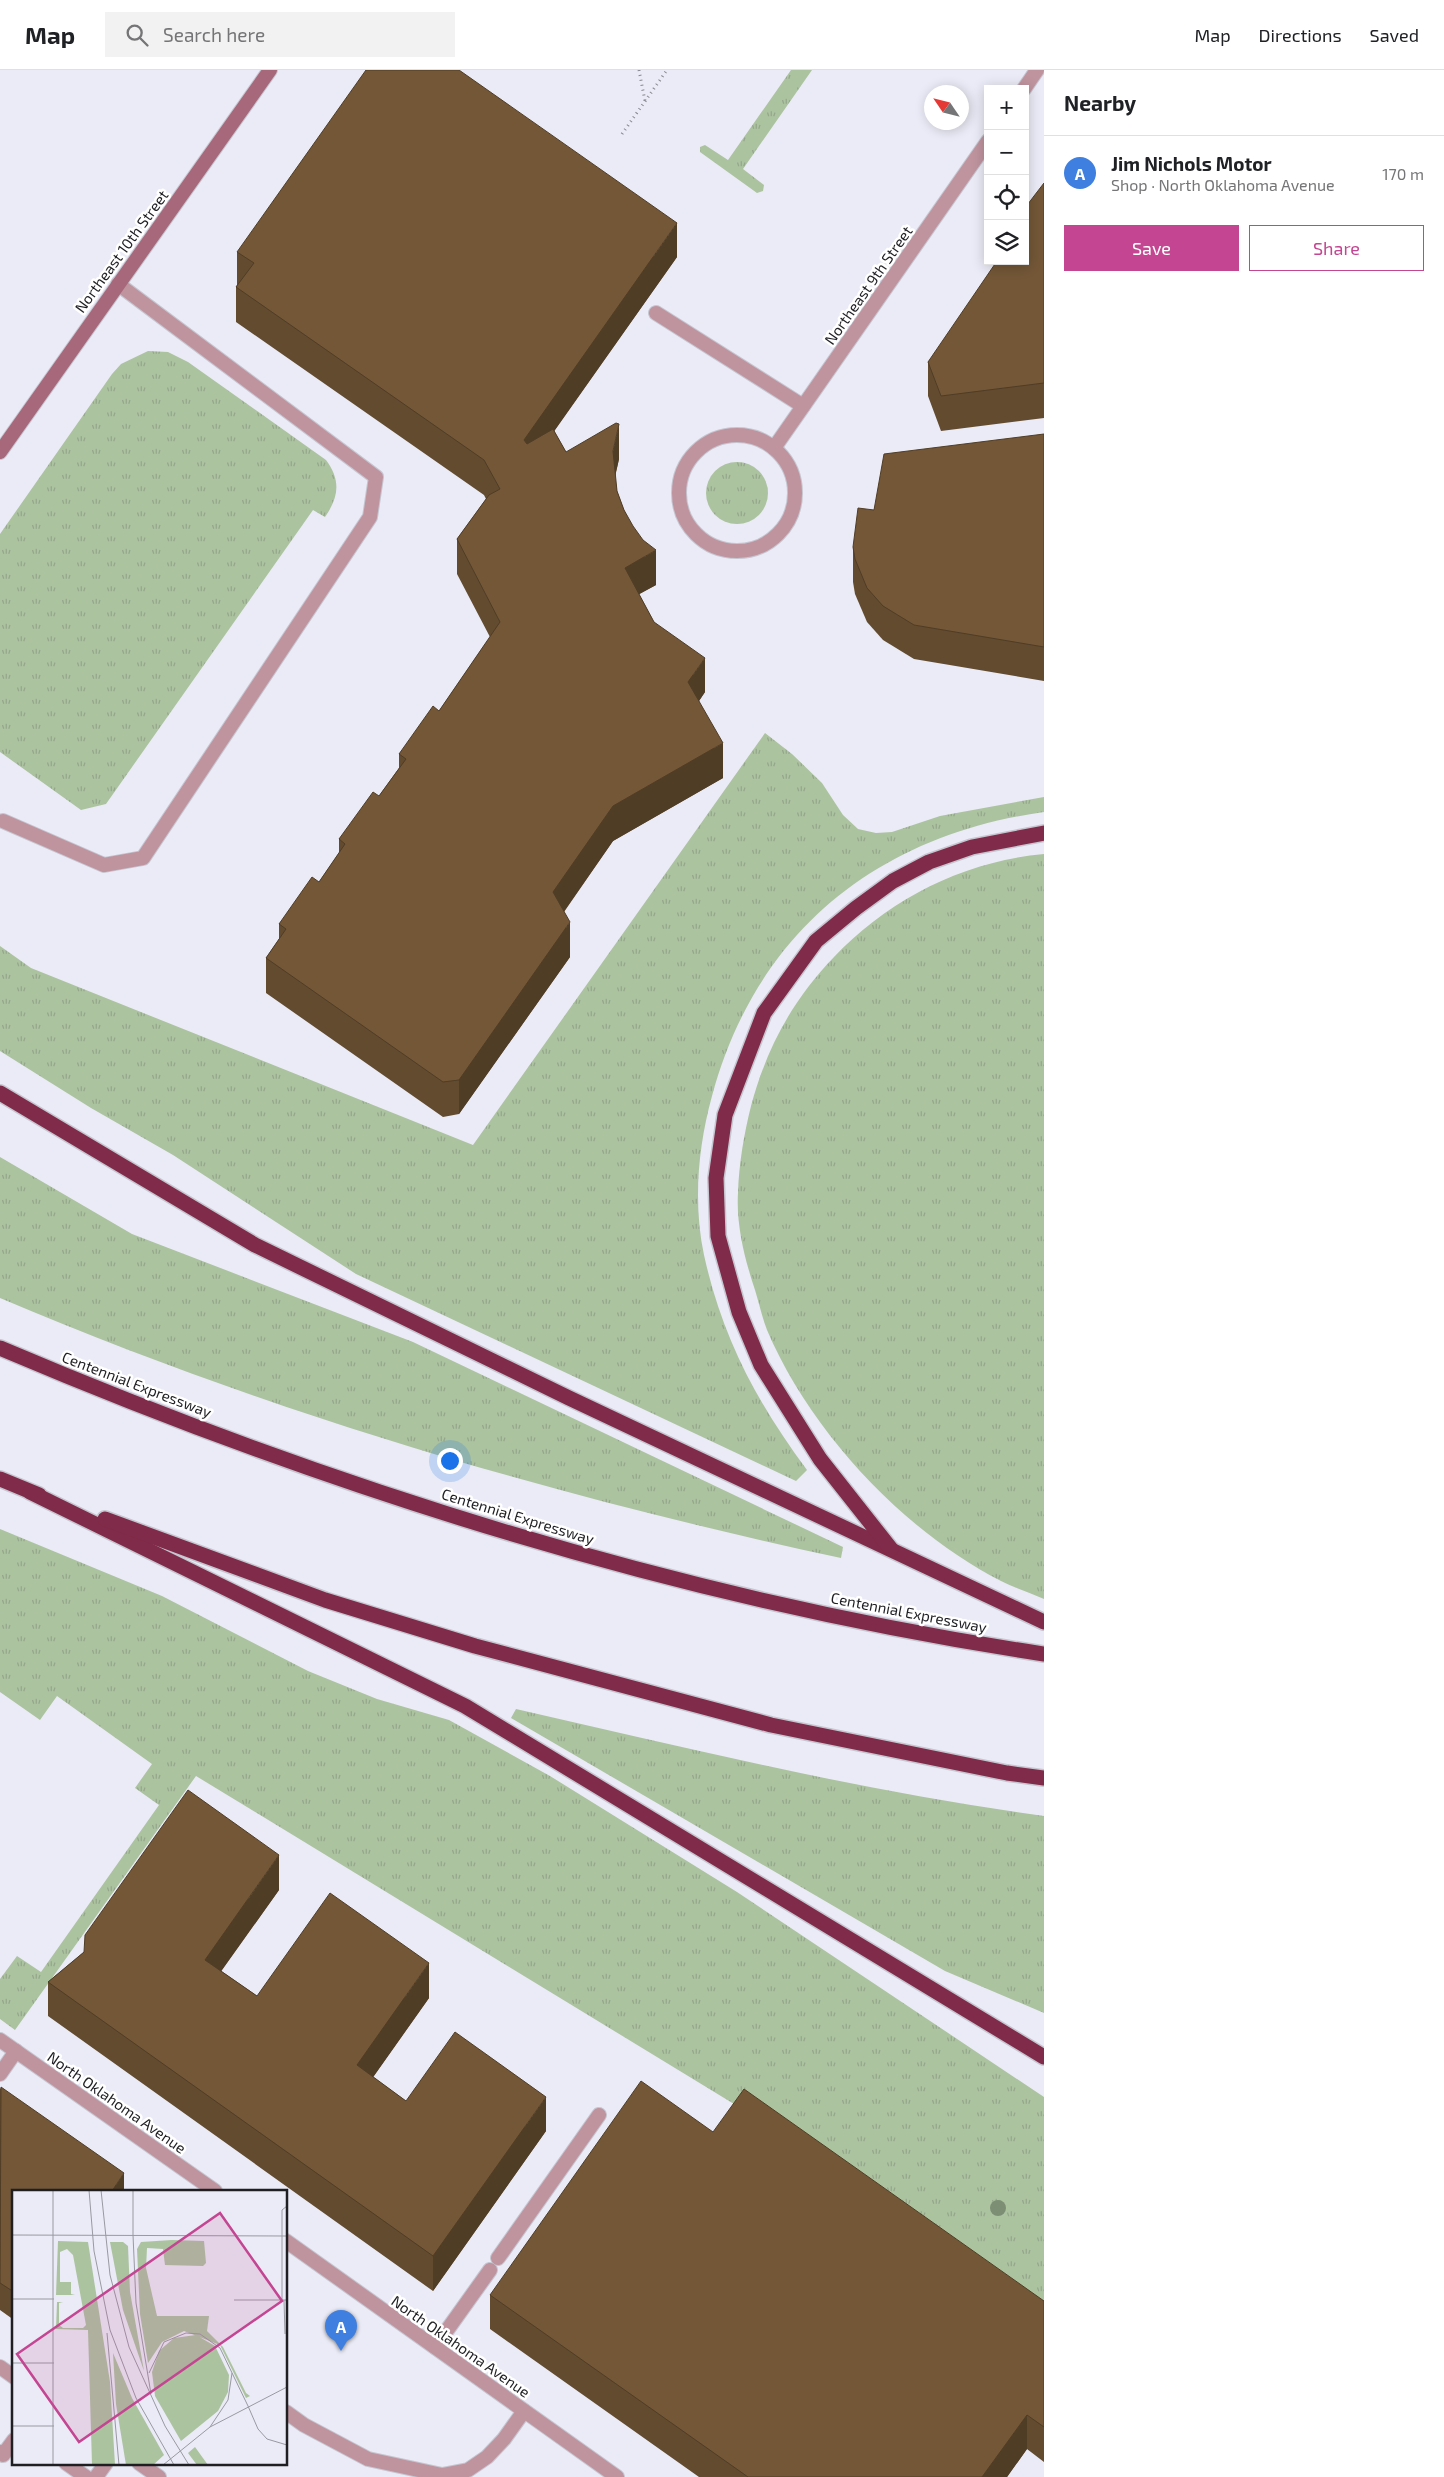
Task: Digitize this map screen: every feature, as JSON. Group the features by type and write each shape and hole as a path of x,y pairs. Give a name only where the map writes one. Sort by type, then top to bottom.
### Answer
{"highway":[{"path":"894,1552 820,1459 761,1365 739,1312 718,1236 716,1178 725,1115 764,1013 816,941 856,908 886,887 929,862 972,847 1044,833"},
{"path":"0,1093 255,1245 894,1552 1044,1622"},
{"name":"Centennial Expressway","path":"0,1348 123,1400 355,1484 561,1549 746,1597 936,1638 1044,1654"},
{"path":"0,1479 465,1706 1044,2057"},
{"path":"30,1492 325,1600 475,1646 771,1725 997,1771 1044,1778"}],"main road":[{"name":"Northeast 10th Street","path":"0,452 270,70"}],"street":[{"path":"1027,85 1037,70"},
{"name":"Northeast 9th Street","path":"774,448 984,147"},
{"path":"3,821 104,865 143,858 370,517 376,477 118,284"},
{"path":"656,313 803,406"},
{"path":"738,435 757,438 774,448 787,462 794,479 795,498 791,517 780,533 766,545 747,551 729,552 710,546 694,534 684,518 679,499 680,479 688,462 701,447 718,438 738,435"},
{"name":"North Oklahoma Avenue","path":"0,2040 214,2190"},
{"path":"0,2074 16,2051"},
{"path":"435,2347 599,2115"},
{"name":"North Oklahoma Avenue","path":"288,2242 618,2477"},
{"path":"0,2368 12,2376"},
{"path":"288,2413 304,2425 368,2459 442,2475 468,2470 487,2457 504,2439 524,2411"},
{"path":"0,2452 3,2455 12,2443"},
{"path":"67,2464 86,2477"},
{"path":"96,2477 105,2464"},
{"path":"140,2464 159,2477"}],"path":[{"path":"639,70 645,102"},
{"path":"622,134 667,70"}],"green space":[{"path":"791,70 812,70 743,169 764,185 763,191 757,193 700,152 700,147 705,145 728,160"},
{"path":"148,351 168,352 188,362 326,460 331,467 336,482 335,495 330,510 325,517 313,510 106,804 81,810 0,752 0,534 112,374 121,364"},
{"path":"737,462 754,467 759,471 763,476 768,493 763,510 759,515 754,519 737,524 720,519 715,515 711,510 706,493 711,476 715,471 720,467"},
{"path":"765,733 792,754 822,783 843,815 858,829 876,833 892,832 940,816 1044,797 1044,812 984,824 928,843 878,869 832,901 793,940 759,986 732,1038 712,1096 703,1135 698,1195 701,1235 712,1285 731,1341 772,1420 807,1470 796,1481 356,1274 173,1155 91,1108 0,1051 0,946 31,968 473,1145"},
{"path":"1044,854 1044,1599 1001,1581 965,1560 929,1535 863,1475 834,1441 808,1405 785,1368 767,1330 745,1255 738,1217 738,1205 742,1149 757,1084 783,1026 819,974 856,936 879,917 930,886 957,874 985,865 1014,858"},
{"path":"0,1157 132,1234 413,1342 843,1547 841,1558 733,1534 626,1507 414,1448 205,1378 102,1340 0,1298"},
{"path":"0,1529 162,1596 308,1671 377,1699 449,1720 550,1776 737,1892 1044,2097 1044,2323 734,2104 196,1776 15,2030 0,2019 0,1979 17,1956 41,1972 159,1805 135,1788 152,1764 57,1696 40,1720 0,1692"},
{"path":"516,1709 845,1782 911,1795 1044,1816 1044,2013 945,1971 511,1718"}],"building":[{"path":"366,70 459,70 677,223 524,440 527,444 553,429 566,452 616,423 619,424 613,451 617,491 624,510 633,526 643,540 656,550 625,568 654,622 705,658 688,682 723,743 613,806 553,892 570,922 459,1080 443,1082 266,958 286,929 279,924 312,877 319,882 345,844 339,839 373,792 379,796 406,759 399,754 433,706 439,711 500,622 457,539 489,495 500,489 484,460 236,287 254,263 237,252"},
{"path":"1044,183 1044,383 941,396 928,362 994,265 1029,265 1029,203"},
{"path":"1044,434 1044,647 914,625 883,606 867,588 855,559 853,547 858,508 874,510 884,454"},
{"path":"188,1790 279,1855 205,1960 257,1996 330,1893 429,1963 357,2065 406,2101 455,2032 546,2097 433,2256 48,1982 84,1952 85,1935"},
{"path":"641,2081 713,2132 744,2089 1044,2301 1044,2427 1027,2415 982,2477 748,2477 490,2295"},
{"path":"1,2087 124,2173 113,2190 12,2190 12,2291 0,2283"}],"place":[{"name":"Jim Nichols Motor","path":"341,2351"}]}
